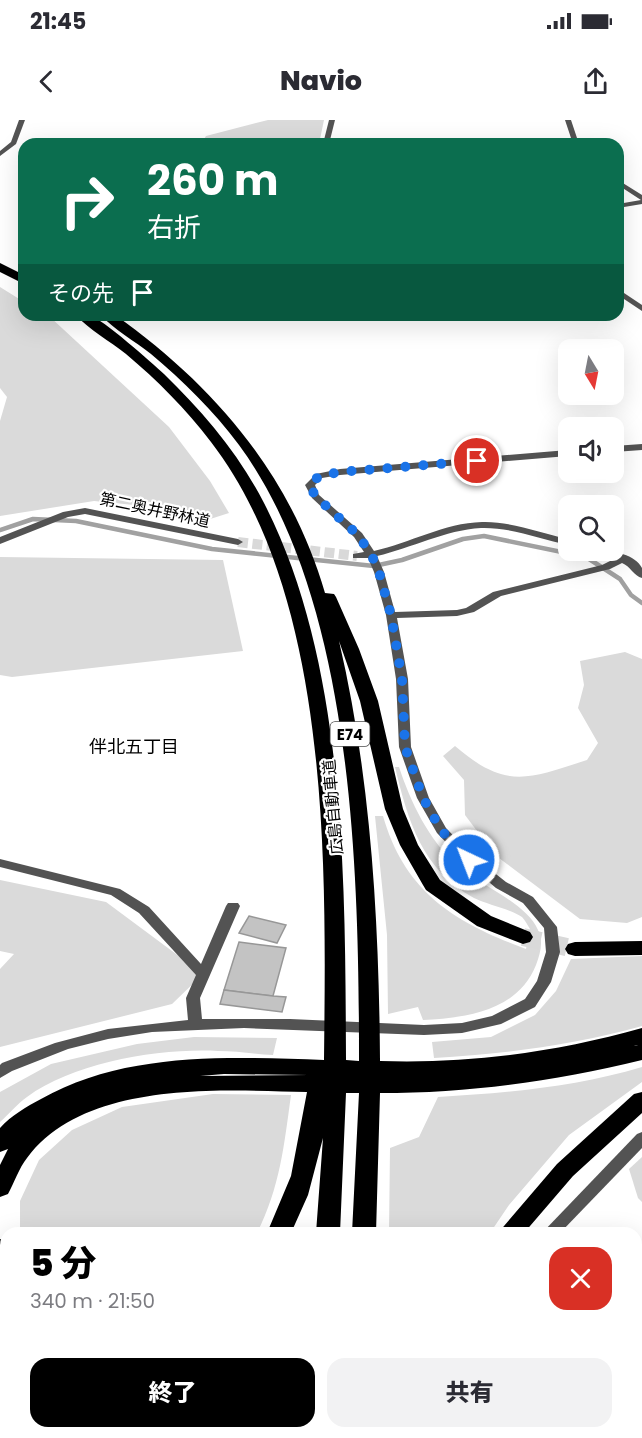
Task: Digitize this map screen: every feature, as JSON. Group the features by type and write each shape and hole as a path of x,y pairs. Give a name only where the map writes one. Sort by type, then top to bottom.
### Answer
{"highway":[{"path":"0,255 18,263"},
{"path":"0,267 18,277"},
{"name":"広島自動車道","path":"90,321 150,367 188,404 220,446 251,492 275,543 296,609 312,674 323,743 335,938 335,1055 328,1227"},
{"name":"広島自動車道","path":"115,321 169,363 208,400 243,442 275,489 301,542 322,607 351,738 360,824 367,933 370,1054 364,1227"},
{"path":"301,542 351,649 369,701 394,809 409,845 433,885 484,921 523,937"},
{"path":"282,1227 291,1212 306,1170 317,1102 335,938"},
{"path":"575,949 642,948"},
{"path":"439,1077 597,1050 642,1036"},
{"path":"0,1188 16,1155 37,1132 66,1113 106,1097 146,1087 278,1076 528,1077 589,1066 642,1052"},
{"path":"0,1143 21,1121 58,1098 102,1080 147,1071 195,1067 278,1076"},
{"path":"515,1227 565,1170 642,1100"}],"street":[{"path":"0,154 14,143 22,120"},
{"path":"328,138 332,120"},
{"path":"568,120 574,138"},
{"path":"624,186 641,197"},
{"path":"624,198 641,197"},
{"path":"624,204 641,197"},
{"path":"624,296 642,309"},
{"path":"624,448 642,447"},
{"path":"0,1073 7,1068 68,1044 136,1030 195,1025 278,1025 424,1030 462,1028 496,1020 530,1003 544,982 553,952 550,927 528,900 501,885 469,860 441,830 423,798 405,747 402,679 391,615 379,572 372,556 358,535 315,496 310,485 319,476 558,454"},
{"name":"第二奥井野林道","path":"0,541 66,514 85,511 238,542"},
{"path":"357,556 372,556 466,527 484,525 558,540"},
{"path":"391,615 457,613 470,610 497,594 633,562 642,575"},
{"path":"0,863 115,892 144,910 203,974"},
{"path":"195,1025 193,998 233,906"},
{"path":"556,1227 642,1138"}],"shaded area":[{"path":"268,120 324,120 320,138 205,138"},
{"path":"0,287 18,298 18,321 54,321 169,427 210,481 229,513 204,521 154,507 94,501 0,516 0,421 7,397 0,388"},
{"path":"0,557 223,560 243,651 12,677 0,675"},
{"path":"625,652 642,659 642,917 627,923 580,919 495,855 465,815 464,780 443,756 455,746 489,769 518,777 533,776 587,760 598,743 578,708 584,685 580,661"},
{"path":"395,767 399,767 422,819 446,855 456,865 513,902 532,920 540,934 539,957 528,980 517,993 489,1009 456,1017 423,1020 418,1007 388,1014 387,935 375,816 383,816 405,866 436,902 477,928 526,949 530,929 522,917 474,898 456,887 442,873 420,842 412,825"},
{"path":"0,880 106,902 203,974 172,1004 0,1047 0,969 14,954 0,951"},
{"path":"642,956 642,1026 539,1048 434,1058 432,1042 491,1037 535,1015 556,991 571,959"},
{"path":"194,1037 277,1038 273,1055 225,1051 170,1052 93,1066 47,1085 23,1100 0,1122 0,1092 51,1064 137,1044"},
{"path":"642,1067 642,1082 569,1135 509,1205 494,1227 389,1227 390,1148 419,1137 438,1097 541,1088"},
{"path":"213,1094 291,1095 276,1183 260,1227 20,1227 20,1201 39,1160 72,1130 122,1107"},
{"path":"642,1157 642,1202 638,1198 629,1169"}],"building":[{"path":"249,916 286,925 277,943 239,933"},
{"path":"239,942 286,948 273,996 224,990"},
{"path":"224,990 286,997 282,1012 220,1004"}],"waterway":[{"path":"0,530 33,519 76,521 212,549 374,566 402,560 463,539 484,536 586,557 620,579 631,595 642,603"}],"tunnel":[{"path":"238,542 357,556"},
{"path":"523,937 575,949"}],"district":[{"name":"伴北五丁目","path":"134,746"}],"route":[{"path":"469,860 441,830 423,798 405,747 402,679 391,615 379,572 372,556 358,535 315,496 310,485 319,476 340,472 477,461"}]}
